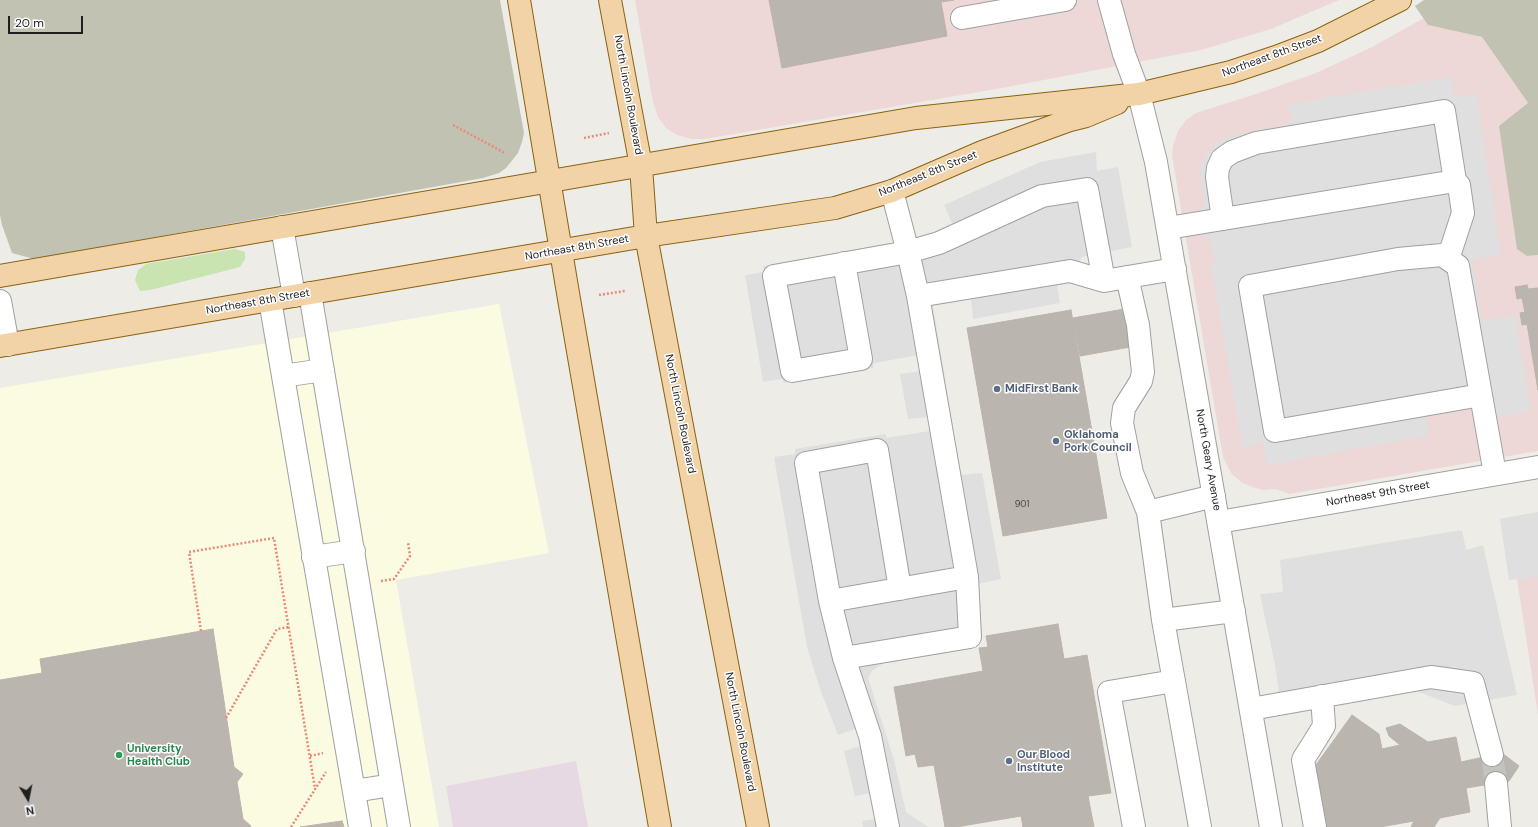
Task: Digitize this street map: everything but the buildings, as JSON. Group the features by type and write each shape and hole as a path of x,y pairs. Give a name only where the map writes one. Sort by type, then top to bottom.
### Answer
{"main road":[{"path":"519,0 560,251 660,827"},
{"name":"North Lincoln Boulevard","path":"610,0 641,166 646,236 758,827"},
{"name":"Northeast 8th Street","path":"0,276 916,118 1139,94 1231,72 1276,57 1318,40 1400,0"},
{"name":"Northeast 8th Street","path":"4,345 646,236 835,208 892,191 982,152 1070,120 1086,116 1139,94"}],"street":[{"path":"962,18 1065,0"},
{"name":"North Geary Avenue","path":"1109,0 1124,54 1139,94 1156,162 1271,827"},
{"path":"1223,219 1217,177 1218,168 1222,159 1232,152 1256,143 1444,111 1454,181 1459,185 1463,213 1448,259"},
{"path":"1168,228 1454,181"},
{"path":"844,264 861,359 792,370 774,276 908,252 939,243 1042,196 1087,189 1104,281"},
{"path":"844,658 970,637 967,577 918,296 892,191"},
{"path":"282,227 323,370 399,827"},
{"path":"1480,395 1275,431 1250,286 1398,259 1442,255 1458,266 1495,474"},
{"path":"918,296 1070,271 1104,281 1175,269"},
{"path":"1127,277 1138,325 1143,372 1141,381 1124,408 1122,423 1132,473 1148,512 1163,620 1200,827"},
{"path":"270,300 360,827"},
{"path":"0,301 4,345"},
{"path":"283,376 323,370"},
{"path":"888,827 870,736 844,658 830,601 806,463 876,450 900,589"},
{"name":"Northeast 9th Street","path":"1219,522 1538,467"},
{"path":"1148,512 1214,496"},
{"path":"313,557 354,551"},
{"path":"830,601 967,577"},
{"path":"1163,620 1234,611"},
{"path":"1251,709 1431,677 1473,683 1492,755"},
{"path":"1134,827 1109,692 1174,681"},
{"path":"1315,827 1303,760 1324,726 1322,696"},
{"path":"1496,783 1500,827"},
{"path":"354,791 392,785"}],"path":[{"path":"453,125 505,153"},
{"path":"584,138 609,133"},
{"path":"599,295 625,291"},
{"path":"201,631 189,552 274,538 315,788"},
{"path":"375,582 394,579 410,556 408,542"},
{"path":"226,718 277,629 289,627"},
{"path":"310,756 324,753"},
{"path":"291,827 328,769"}],"shaded area":[{"path":"0,0 500,0 524,133 522,142 518,153 506,168 499,173 483,178 34,259 12,253 0,215"},
{"path":"635,0 1339,0 1271,29 1201,50 1002,88 705,139 692,139 677,135 666,128 658,117 653,103"},
{"path":"1424,0 1538,0 1538,255 1527,256 1517,249 1499,126 1528,103 1482,37 1428,25 1415,6"},
{"path":"1424,18 1429,25 1482,37 1528,103 1527,256 1538,255 1538,451 1289,494 1275,489 1263,490 1252,487 1241,482 1231,473 1223,457 1172,156 1173,146 1178,131 1186,120 1196,113 1316,73 1372,47"},
{"path":"1451,77 1454,97 1476,93 1501,255 1472,260 1482,321 1515,315 1531,411 1474,422 1470,405 1425,413 1429,435 1267,465 1263,443 1242,447 1211,266 1216,262 1209,239 1203,236 1199,210 1205,205 1200,172 1201,165 1207,153 1214,145 1230,135 1289,124 1291,120 1288,104"},
{"path":"1096,152 1097,171 1118,167 1132,247 1082,257 1068,283 1057,284 1060,303 973,319 971,299 933,306 961,475 982,473 1001,579 977,584 980,641 890,659 873,670 868,678 894,760 906,812 928,827 863,827 862,821 880,818 876,792 855,796 844,751 864,745 858,728 838,735 820,689 807,647 774,457 795,454 795,449 886,434 886,438 930,431 928,417 908,419 900,374 921,371 919,355 874,363 873,368 784,383 782,379 763,382 745,275 764,272 763,266 925,237 953,226 944,205 1040,162"},
{"path":"499,304 549,553 396,580 439,827 0,827 0,388"},
{"path":"1538,512 1538,715 1517,579 1500,519"},
{"path":"1538,512 1538,577 1509,580 1500,519"},
{"path":"1462,530 1466,550 1483,545 1517,695 1455,706 1414,690 1282,713 1275,665 1260,594 1283,592 1280,560"},
{"path":"576,761 588,827 453,827 446,786"}],"green space":[{"path":"235,249 245,252 245,259 240,267 150,290 140,291 135,280 138,270 146,264"}],"tunnel":[{"path":"1492,755 1496,783"}],"place":[{"name":"MidFirst Bank","path":"997,389"},
{"name":"Oklahoma Pork Council","path":"1056,441"},
{"name":"University Health Club","path":"119,755"},
{"name":"Our Blood Institute","path":"1009,761"}]}
